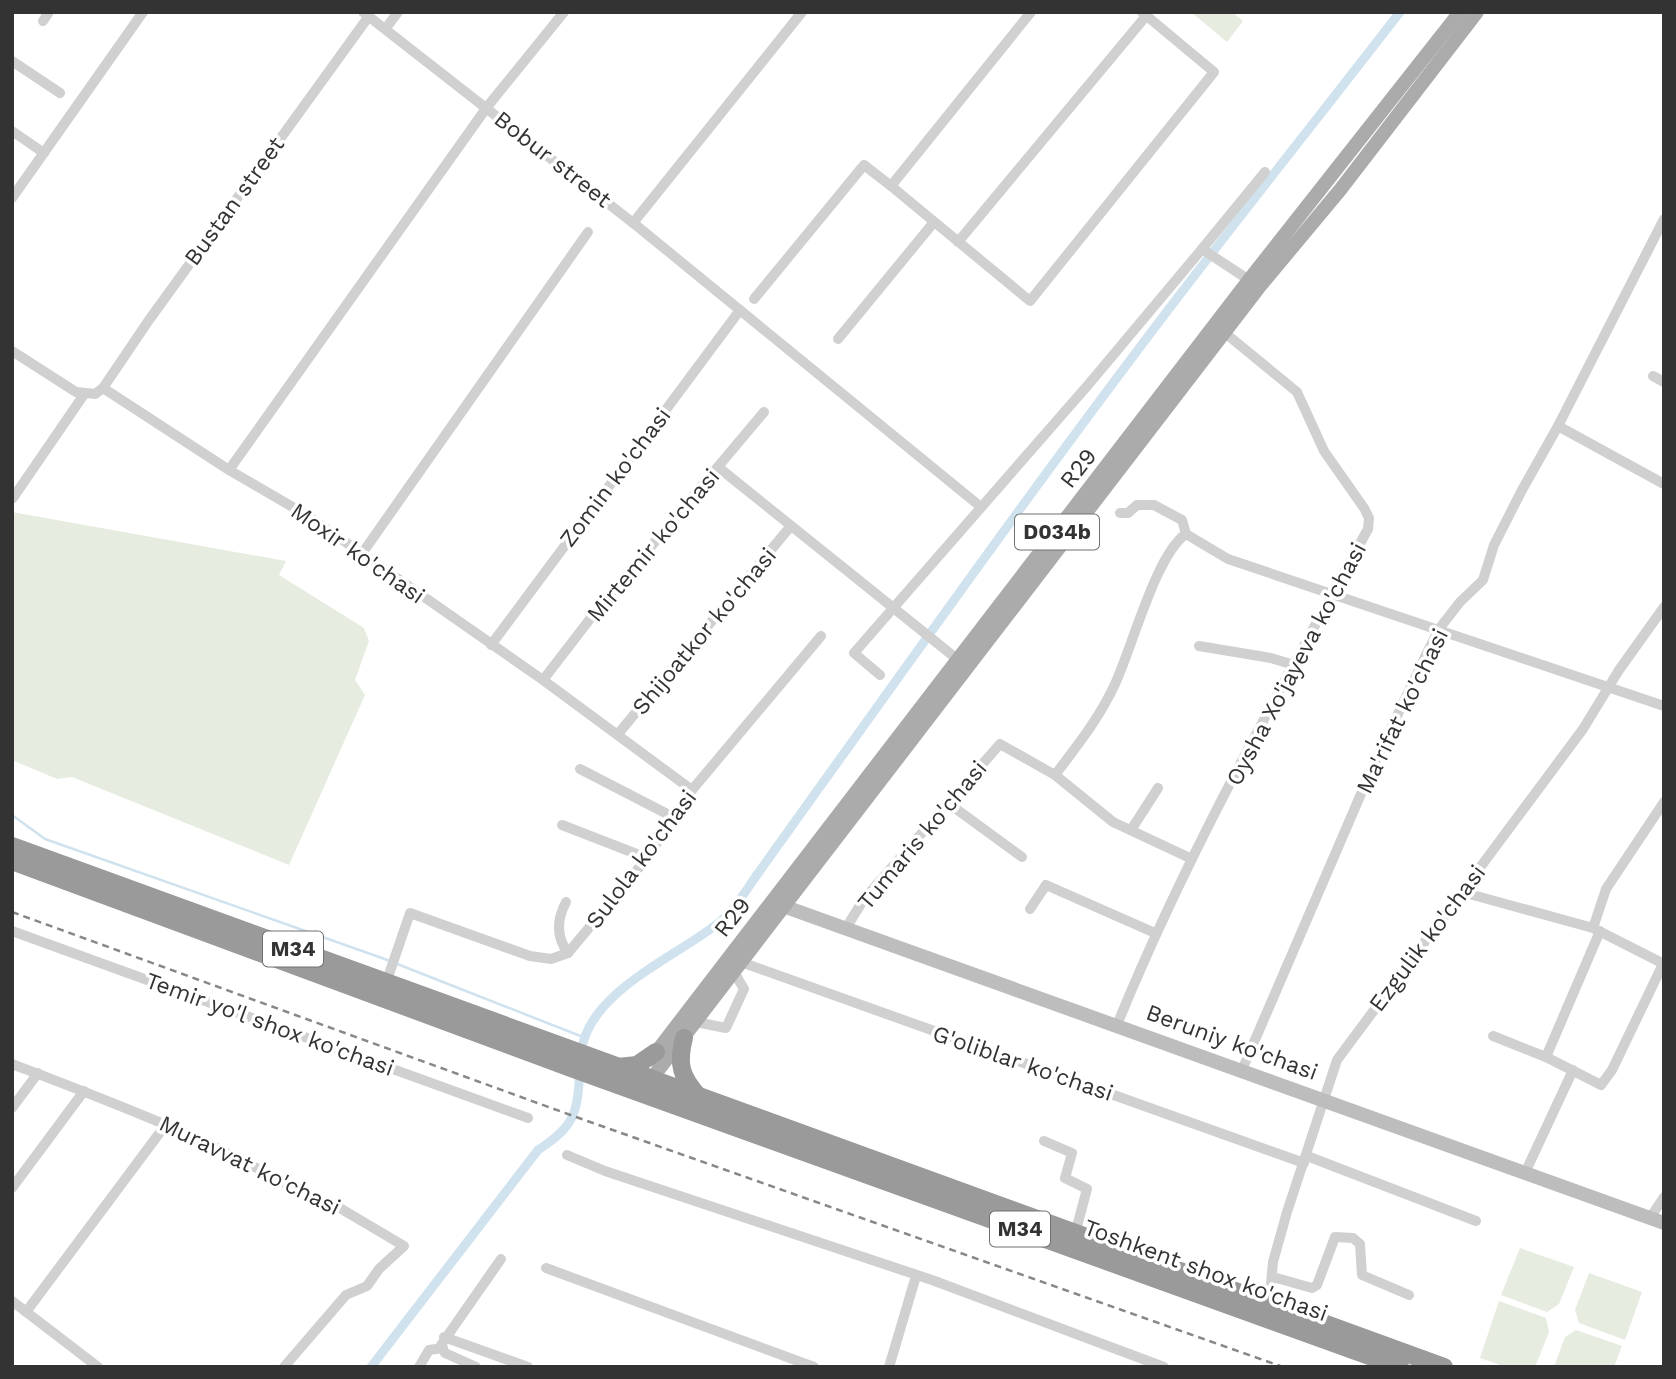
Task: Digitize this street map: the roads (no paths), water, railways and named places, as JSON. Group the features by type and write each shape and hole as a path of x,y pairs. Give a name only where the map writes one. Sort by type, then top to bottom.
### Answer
{"highway":[{"name":"M34","path":"12,845 388,976 580,1063 614,1066 644,1083"},
{"name":"M34","path":"12,861 697,1104"},
{"path":"684,1038 680,1069 697,1104"},
{"path":"614,1066 637,1065 656,1052"},
{"name":"Toshkent shox ko'chasi","path":"697,1104 1075,1234 1444,1367"},
{"name":"Toshkent shox ko'chasi","path":"697,1104 1399,1367"}],"main road":[{"name":"R29","path":"656,1052 1249,280 1460,12"},
{"name":"R29","path":"684,1038 1260,285 1344,193 1475,13"},
{"name":"D034b","path":"644,1083 684,1038"},
{"name":"D034b","path":"644,1083 656,1052"}],"street":[{"path":"12,198 143,12"},
{"path":"386,28 398,12"},
{"path":"229,470 487,107 564,12"},
{"path":"633,223 802,12"},
{"path":"891,186 1031,12"},
{"name":"Bobur street","path":"366,14 633,223 981,508"},
{"name":"Bustаn street","path":"103,388 366,14"},
{"path":"754,299 864,164 1030,302 1214,72 1144,14 958,242"},
{"path":"12,61 60,93"},
{"path":"12,131 44,153"},
{"path":"880,675 854,653 1204,250 1265,172"},
{"name":"Ma'rifat ko'chasi","path":"1242,1070 1370,774 1439,629 1460,602 1483,580 1494,545 1664,219"},
{"path":"838,339 934,222"},
{"path":"361,555 588,232"},
{"path":"1204,250 1249,280"},
{"name":"Zomin ko'chasi","path":"491,645 740,310"},
{"name":"Oysha Xo'jayeva ko'chasi","path":"1117,1025 1155,933 1192,859 1368,529 1369,518 1324,451 1297,392 1225,333"},
{"path":"12,351 76,393 95,394 103,388"},
{"path":"1653,376 1664,382"},
{"name":"Moxir ko'chasi","path":"103,388 229,470 308,516 543,680 692,790"},
{"path":"13,498 85,393"},
{"name":"Mirtemir ko'chasi","path":"543,680 590,619 764,412"},
{"path":"1558,426 1664,484"},
{"path":"718,467 957,659"},
{"path":"1120,513 1128,513 1137,505 1154,505 1182,520 1186,534 1228,559 1664,706"},
{"name":"Shijoatkor ko'chasi","path":"618,734 790,527"},
{"path":"1186,534 1175,541 1157,579 1115,686 1093,724 1055,775 1113,822 1192,859"},
{"name":"Ezgulik ko'chasi","path":"1269,1306 1273,1262 1337,1060 1583,729 1664,607"},
{"name":"Sulola ko'chasi","path":"568,953 647,858 692,790 821,636"},
{"path":"1199,646 1271,657 1294,665"},
{"name":"Tumaris ko'chasi","path":"846,928 864,899 1000,744 1055,775"},
{"path":"580,769 675,818"},
{"path":"1131,830 1158,788"},
{"path":"1546,1057 1596,929 1606,888 1664,802"},
{"path":"948,803 1022,857"},
{"path":"562,825 647,858"},
{"path":"1030,909 1046,885 1155,933"},
{"path":"1462,892 1596,929 1663,964 1612,1070 1601,1086 1546,1057 1493,1036"},
{"path":"388,976 410,913 530,956 551,959 568,953 558,929 566,902"},
{"name":"Beruniy ko'chasi","path":"783,906 1657,1220"},
{"name":"Temir yo'l shox ko'chasi","path":"12,931 528,1118"},
{"path":"696,1022 726,1028 744,989 738,967"},
{"name":"G'oliblar ko'chasi","path":"738,967 1306,1159 1476,1221"},
{"name":"Muravvat ko'chasi","path":"12,1064 167,1123 257,1165 317,1202 328,1201 404,1246 379,1269 367,1286 346,1295 284,1367"},
{"path":"1525,1173 1573,1070"},
{"path":"12,1108 38,1073"},
{"path":"12,1188 84,1091"},
{"path":"26,1312 167,1123"},
{"path":"1044,1141 1072,1153 1065,1178 1087,1189 1075,1234"},
{"path":"567,1154 605,1171 932,1280 1164,1367"},
{"path":"1657,1220 1664,1197"},
{"path":"1273,1277 1312,1288 1317,1285 1335,1237 1342,1235 1360,1244 1360,1272 1365,1278 1409,1295"},
{"path":"443,1348 444,1337 501,1259"},
{"path":"546,1268 814,1367"},
{"path":"889,1367 916,1276"},
{"path":"12,1301 98,1367"},
{"path":"444,1337 528,1367"},
{"path":"419,1367 429,1350 443,1348 456,1359 476,1367"}],"waterway":[{"path":"581,1054 587,1032 615,995 636,978 700,937 735,906 1113,383 1400,12"},
{"path":"12,815 45,839 382,958 583,1037"},
{"path":"371,1367 538,1150 567,1126 575,1109 580,1071"}],"railway":[{"path":"12,912 576,1117 1283,1367"}]}
